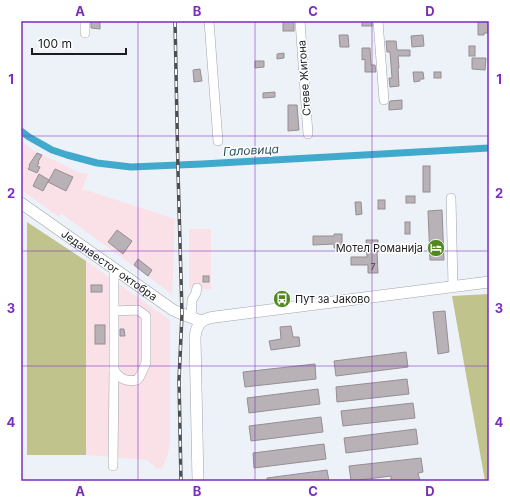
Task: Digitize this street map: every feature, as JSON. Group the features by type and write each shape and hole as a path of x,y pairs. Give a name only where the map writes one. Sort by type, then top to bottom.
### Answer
{"main road":[{"name":"Једанаестог октобра","path":"21,203 173,310 196,319"},
{"path":"198,481 195,336 196,319 489,282"}],"street":[{"path":"85,21 85,33"},
{"path":"209,21 218,141"},
{"name":"Стеве Жигона","path":"300,21 308,134"},
{"path":"378,21 384,100"},
{"path":"451,198 453,286"},
{"path":"113,466 114,268"},
{"path":"196,319 192,300 197,288"},
{"path":"114,311 138,310 146,316 146,363 140,376 137,380 129,381 118,376 114,370"}],"shaded area":[{"path":"21,141 33,150 78,172 88,174 82,190 175,219 172,294 62,214 58,216 21,190"},
{"path":"189,229 211,229 211,289 189,289"},
{"path":"86,261 170,320 170,442 167,458 162,468 157,469 147,460 86,455"}],"green space":[{"path":"27,222 86,261 86,455 27,455"},
{"path":"489,294 489,481 485,481 452,296"}],"building":[{"path":"91,21 100,21 100,29 91,28"},
{"path":"283,21 294,21 294,31 283,31"},
{"path":"362,21 372,21 372,26 362,26"},
{"path":"478,21 488,21 488,33 478,35"},
{"path":"339,35 348,35 349,47 340,47"},
{"path":"423,35 424,46 412,47 411,36"},
{"path":"386,41 396,41 397,50 410,50 410,56 398,56 399,86 390,87 389,78 392,78 390,52 387,52"},
{"path":"469,46 475,46 475,56 469,56"},
{"path":"362,48 370,48 371,65 375,65 376,72 365,72 365,59 362,60"},
{"path":"284,53 284,58 277,59 277,54"},
{"path":"472,58 486,58 485,70 472,69"},
{"path":"255,61 264,61 264,67 255,68"},
{"path":"200,69 202,81 194,82 193,70"},
{"path":"413,72 423,72 424,79 414,82"},
{"path":"434,72 441,72 441,78 434,78"},
{"path":"275,92 275,97 263,98 263,93"},
{"path":"402,100 402,109 389,110 390,101"},
{"path":"288,105 297,105 299,130 288,131"},
{"path":"37,153 42,155 38,162 39,163 37,166 40,167 37,173 28,169"},
{"path":"423,166 430,166 430,192 423,192"},
{"path":"55,169 73,177 66,191 48,182"},
{"path":"39,174 49,180 43,191 33,186"},
{"path":"406,196 415,196 415,203 406,203"},
{"path":"378,200 385,200 385,209 378,209"},
{"path":"355,202 361,202 362,214 356,215"},
{"name":"Мотел Романија","path":"442,210 444,260 430,260 428,211"},
{"path":"405,222 410,222 410,234 405,234"},
{"path":"117,230 132,241 123,254 108,242"},
{"path":"334,234 342,234 342,248 334,248 334,244 313,245 313,236 334,236"},
{"path":"366,240 378,240 378,273 368,273 368,265 351,265 351,257 367,257"},
{"path":"138,259 152,270 148,276 134,265"},
{"path":"203,276 209,276 209,282 203,282"},
{"path":"91,285 102,285 102,292 91,292"},
{"path":"445,311 449,352 438,354 433,312"},
{"path":"95,325 105,325 105,344 95,344"},
{"path":"291,326 293,337 299,337 300,346 271,350 269,341 281,339 280,327"},
{"path":"120,329 124,329 125,336 120,336"},
{"path":"406,352 408,367 336,376 334,361"},
{"path":"315,364 316,379 245,387 243,372"},
{"path":"407,379 409,394 337,402 336,387"},
{"path":"318,389 320,404 249,413 247,398"},
{"path":"413,403 415,418 343,426 341,411"},
{"path":"321,417 323,432 251,441 249,426"},
{"path":"416,429 418,444 346,453 344,438"},
{"path":"324,444 326,459 254,468 253,453"},
{"path":"421,458 423,472 418,473 420,481 391,481 391,476 351,481 349,466"},
{"path":"327,470 329,481 267,481 267,478"}],"waterway":[{"name":"Галовица","path":"21,131 52,150 67,155 97,163 131,167 489,148"}],"railway":[{"path":"175,21 182,314 179,380 181,481"}],"place":[{"name":"Мотел Романија","path":"436,248"},
{"name":"Пут за Јаково","path":"282,299"}]}
